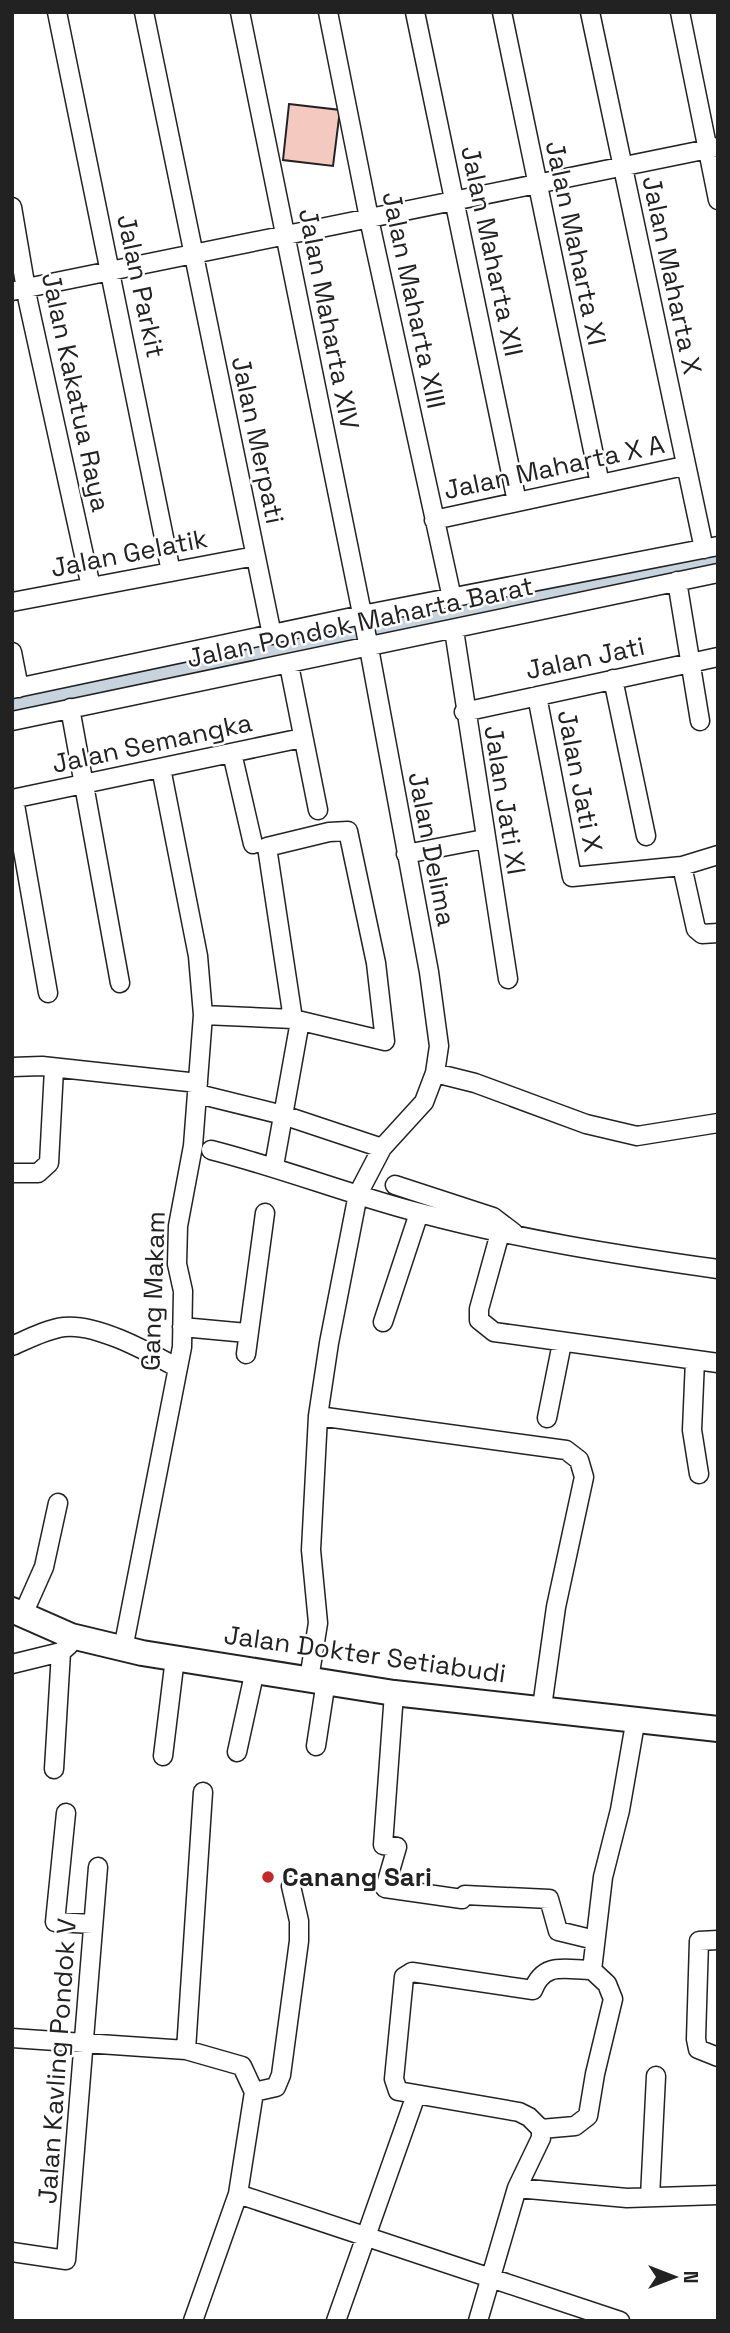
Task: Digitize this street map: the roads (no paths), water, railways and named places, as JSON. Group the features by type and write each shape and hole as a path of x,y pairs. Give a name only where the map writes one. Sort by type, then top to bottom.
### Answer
{"street":[{"name":"Jalan Parkit","path":"57,12 171,572"},
{"name":"Jalan Merpati","path":"144,12 272,635"},
{"name":"Jalan Maharta XIV","path":"240,12 365,630"},
{"name":"Jalan Maharta XIII","path":"328,12 369,218 452,598"},
{"name":"Jalan Maharta XII","path":"415,12 517,502"},
{"name":"Jalan Maharta XI","path":"502,12 600,484"},
{"name":"Jalan Maharta X","path":"590,12 684,466 711,547"},
{"path":"680,12 712,148 718,200"},
{"path":"19,289 712,148"},
{"name":"Jalan Kakatua Raya","path":"12,207 19,289 91,587"},
{"name":"Jalan Maharta X A","path":"434,520 684,466"},
{"name":"Jalan Pondok Maharta Barat","path":"12,721 289,665 365,630 452,598 711,547"},
{"name":"Jalan Gelatik","path":"12,602 255,556"},
{"name":"Jalan Pondok Maharta Barat","path":"16,688 272,635 365,630 454,630 718,573"},
{"path":"677,581 700,721"},
{"name":"Jalan Delima","path":"316,1745 318,1623 311,1550 318,1416 329,1343 358,1194 382,1147 424,1102 435,1073 439,1046 436,1017 365,630"},
{"name":"Jalan Jati XI","path":"454,630 464,712 508,979"},
{"path":"12,652 16,688"},
{"name":"Jalan Jati","path":"464,712 718,657"},
{"path":"289,665 318,810"},
{"path":"613,680 646,836"},
{"name":"Jalan Jati X","path":"537,696 572,877 682,866"},
{"path":"70,708 120,983"},
{"name":"Jalan Semangka","path":"13,799 302,738"},
{"path":"232,753 253,844"},
{"name":"Gang Makam","path":"123,1649 178,1368 183,1291 177,1264 178,1226 193,1146 203,1014 198,956 161,768"},
{"path":"13,799 47,993"},
{"path":"203,1014 297,1020 385,1041 376,963 348,831 329,832 267,847 297,1020 274,1166"},
{"path":"406,854 484,839"},
{"path":"718,855 682,866 696,929 702,934 718,933"},
{"path":"12,1067 54,1069 198,1088 382,1147"},
{"path":"12,1173 38,1172 49,1163 54,1069"},
{"path":"435,1073 475,1083 586,1125 638,1136 718,1123"},
{"path":"211,1150 274,1166 419,1213 509,1234 718,1269"},
{"path":"395,1185 493,1217 509,1234"},
{"path":"246,1354 265,1213"},
{"path":"383,1322 419,1213"},
{"path":"509,1234 486,1277 479,1320 494,1332 718,1363"},
{"path":"12,1346 64,1327 86,1329 145,1350 178,1368"},
{"path":"182,1327 247,1333"},
{"path":"547,1418 562,1343"},
{"path":"695,1360 692,1430 699,1474"},
{"path":"318,1416 566,1450 579,1460 584,1476 556,1607 542,1707"},
{"path":"18,1611 44,1567 58,1503"},
{"name":"Jalan Dokter Setiabudi","path":"18,1611 66,1644 123,1649 394,1693 542,1707 718,1729"},
{"path":"12,1664 66,1644 54,1769"},
{"path":"163,1756 175,1658"},
{"path":"237,1752 255,1670"},
{"path":"394,1693 383,1845 397,1847 386,1888 462,1899 465,1895 549,1899 558,1931 596,1940"},
{"path":"592,1970 603,1877 620,1810 636,1718"},
{"path":"187,2050 203,1792"},
{"path":"65,1814 55,1922 93,1924"},
{"name":"Jalan Kavling Pondok V","path":"12,2252 66,2260 98,1867"},
{"path":"254,2092 276,2087 281,2074 299,1941 299,1921 291,1886"},
{"path":"718,1940 699,1941 696,2039 698,2049 718,2057"},
{"path":"478,2321 517,2188 541,2138 541,2129 530,2117 519,2112 398,2091 394,2079 404,1977 412,1972 533,1990 538,1976 547,1969 592,1970 607,1984 614,1999 594,2074 588,2116 575,2126 541,2129"},
{"path":"12,2038 83,2045 187,2050 242,2066 254,2092 238,2194 194,2321"},
{"path":"650,2197 656,2076"},
{"path":"335,2321 368,2236 416,2095"},
{"path":"517,2188 650,2197 718,2194"},
{"path":"238,2194 620,2321"}],"waterway":[{"path":"12,703 718,557"}],"place":[{"name":"Canang Sari","path":"268,1877"}]}
